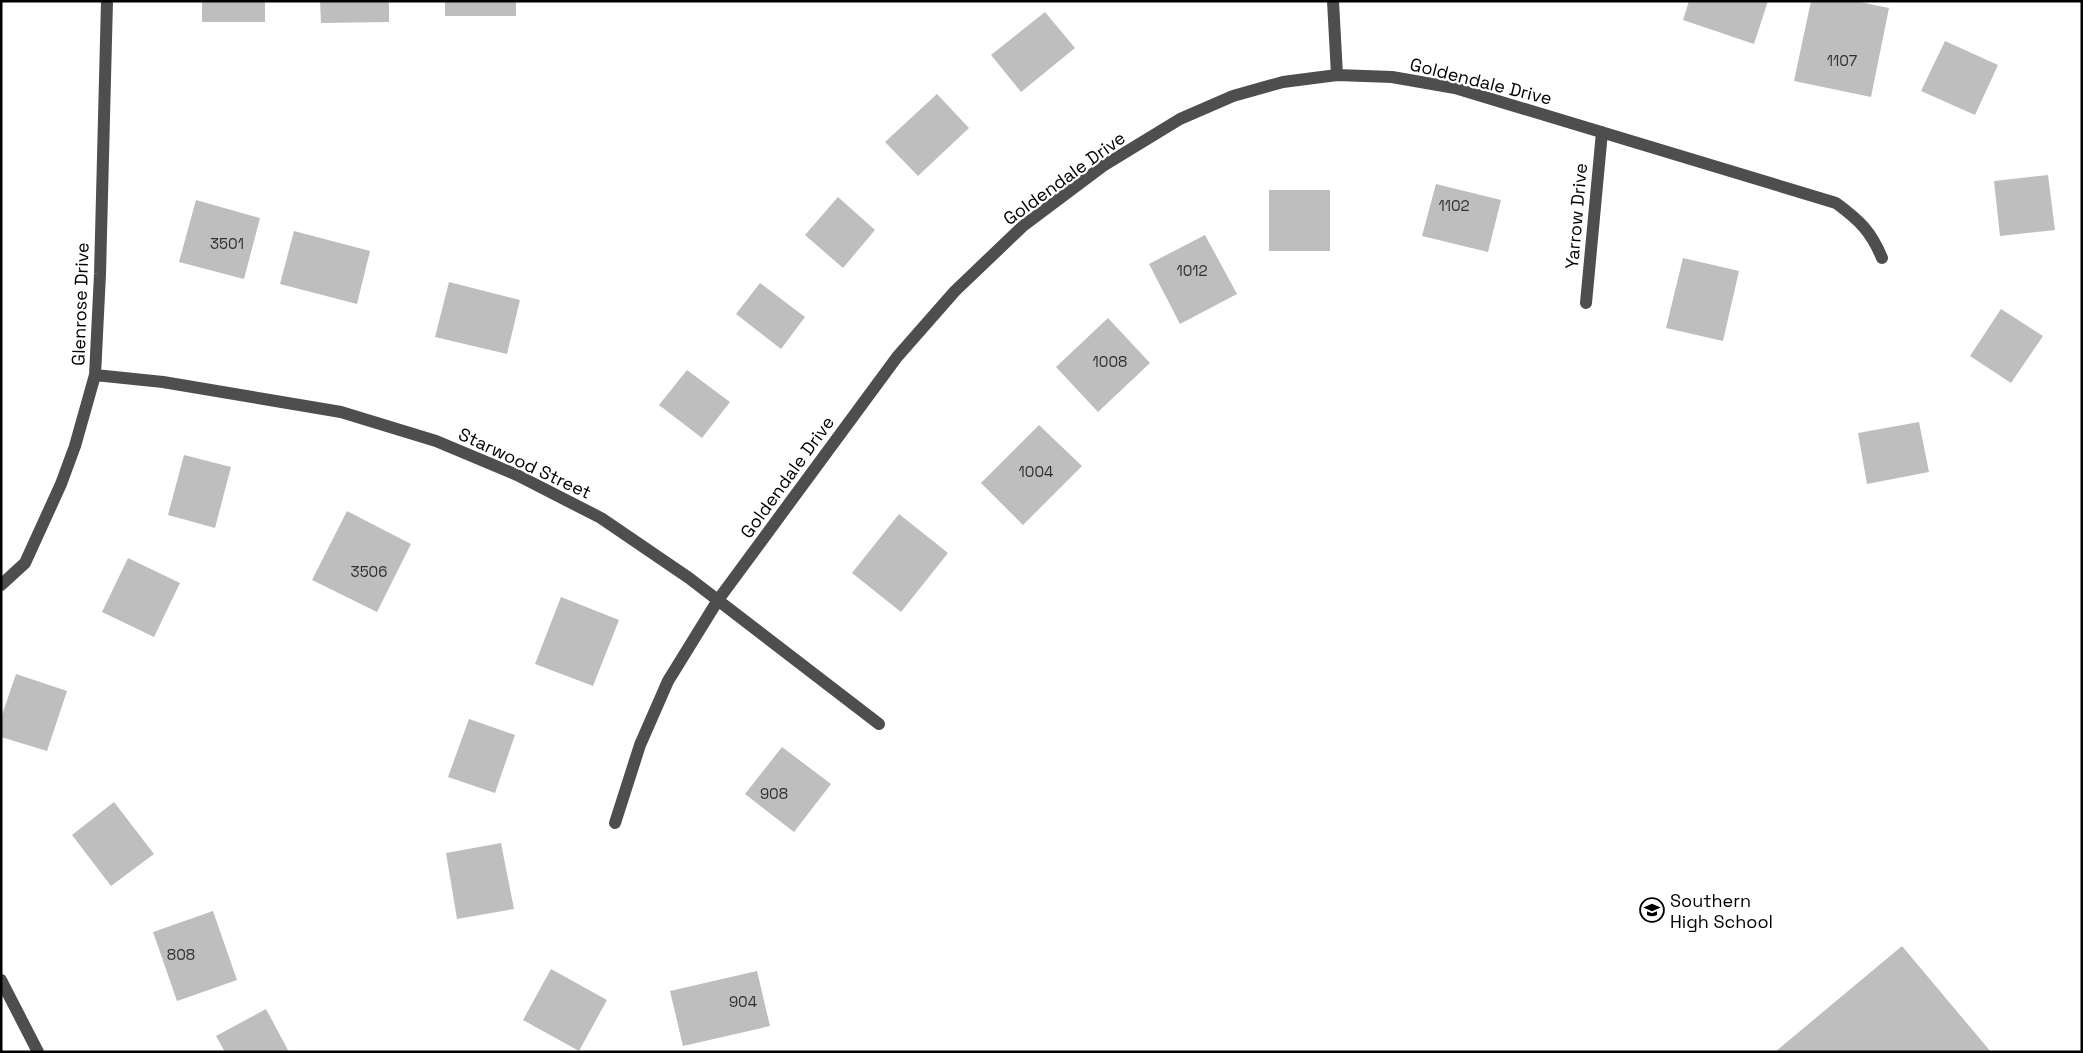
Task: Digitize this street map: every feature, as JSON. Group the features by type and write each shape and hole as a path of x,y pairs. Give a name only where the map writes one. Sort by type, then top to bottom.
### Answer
{"street":[{"name":"Glenrose Drive","path":"1,586 25,563 61,484 76,446 95,375 100,274 107,1"},
{"path":"1333,1 1337,75"},
{"name":"Goldendale Drive","path":"615,823 640,745 668,681 718,600 896,357 954,291 1023,226 1103,166 1180,119 1233,96 1283,82 1337,75 1392,76 1455,88 1836,203 1860,222 1875,241 1882,258"},
{"name":"Yarrow Drive","path":"1586,303 1602,132"},
{"name":"Starwood Street","path":"95,375 163,382 340,412 436,441 517,475 601,518 690,578 879,724"},
{"path":"1,980 38,1052"}],"building":[{"path":"202,1 265,1 265,22 202,22"},
{"path":"320,1 389,1 389,22 321,23"},
{"path":"445,1 516,1 516,16 445,16"},
{"path":"1689,1 1768,1 1754,44 1683,20"},
{"path":"1811,1 1855,1 1889,8 1871,97 1794,81"},
{"path":"1045,12 1075,48 1021,92 991,55"},
{"path":"1945,41 1998,65 1975,115 1921,91"},
{"path":"937,94 969,128 918,176 885,142"},
{"path":"2048,175 2055,230 2000,236 1994,181"},
{"path":"1436,184 1501,200 1488,252 1422,236"},
{"path":"1269,190 1330,190 1330,251 1269,251"},
{"path":"838,197 875,230 843,268 805,235"},
{"path":"196,200 260,218 244,279 179,262"},
{"path":"294,231 370,251 357,304 280,284"},
{"path":"1205,235 1237,294 1180,324 1149,264"},
{"path":"1683,258 1739,271 1723,341 1666,328"},
{"path":"449,282 520,300 507,354 435,337"},
{"path":"760,283 805,317 781,349 736,314"},
{"path":"2001,309 2043,336 2011,383 1970,356"},
{"path":"1108,318 1150,363 1098,412 1056,367"},
{"path":"687,370 730,402 702,438 659,405"},
{"path":"1919,422 1929,472 1867,484 1858,433"},
{"path":"1039,425 1082,466 1023,525 981,483"},
{"path":"184,455 231,467 215,528 168,515"},
{"path":"347,511 411,544 377,612 312,580"},
{"path":"899,514 948,553 901,612 852,573"},
{"path":"128,558 180,583 154,637 102,612"},
{"path":"561,597 619,620 593,686 535,664"},
{"path":"16,674 67,691 47,751 1,737 1,718"},
{"path":"469,719 515,735 495,793 448,777"},
{"path":"782,747 831,784 794,832 745,794"},
{"path":"114,802 154,854 111,886 72,835"},
{"path":"501,843 514,909 457,919 446,853"},
{"path":"213,911 237,980 177,1001 153,932"},
{"path":"1902,946 1991,1052 1775,1052"},
{"path":"551,969 607,1000 579,1051 523,1020"},
{"path":"757,971 770,1026 683,1046 670,991"},
{"path":"266,1009 289,1052 225,1052 216,1036"}],"place":[{"name":"Southern High School","path":"1652,910"}]}
